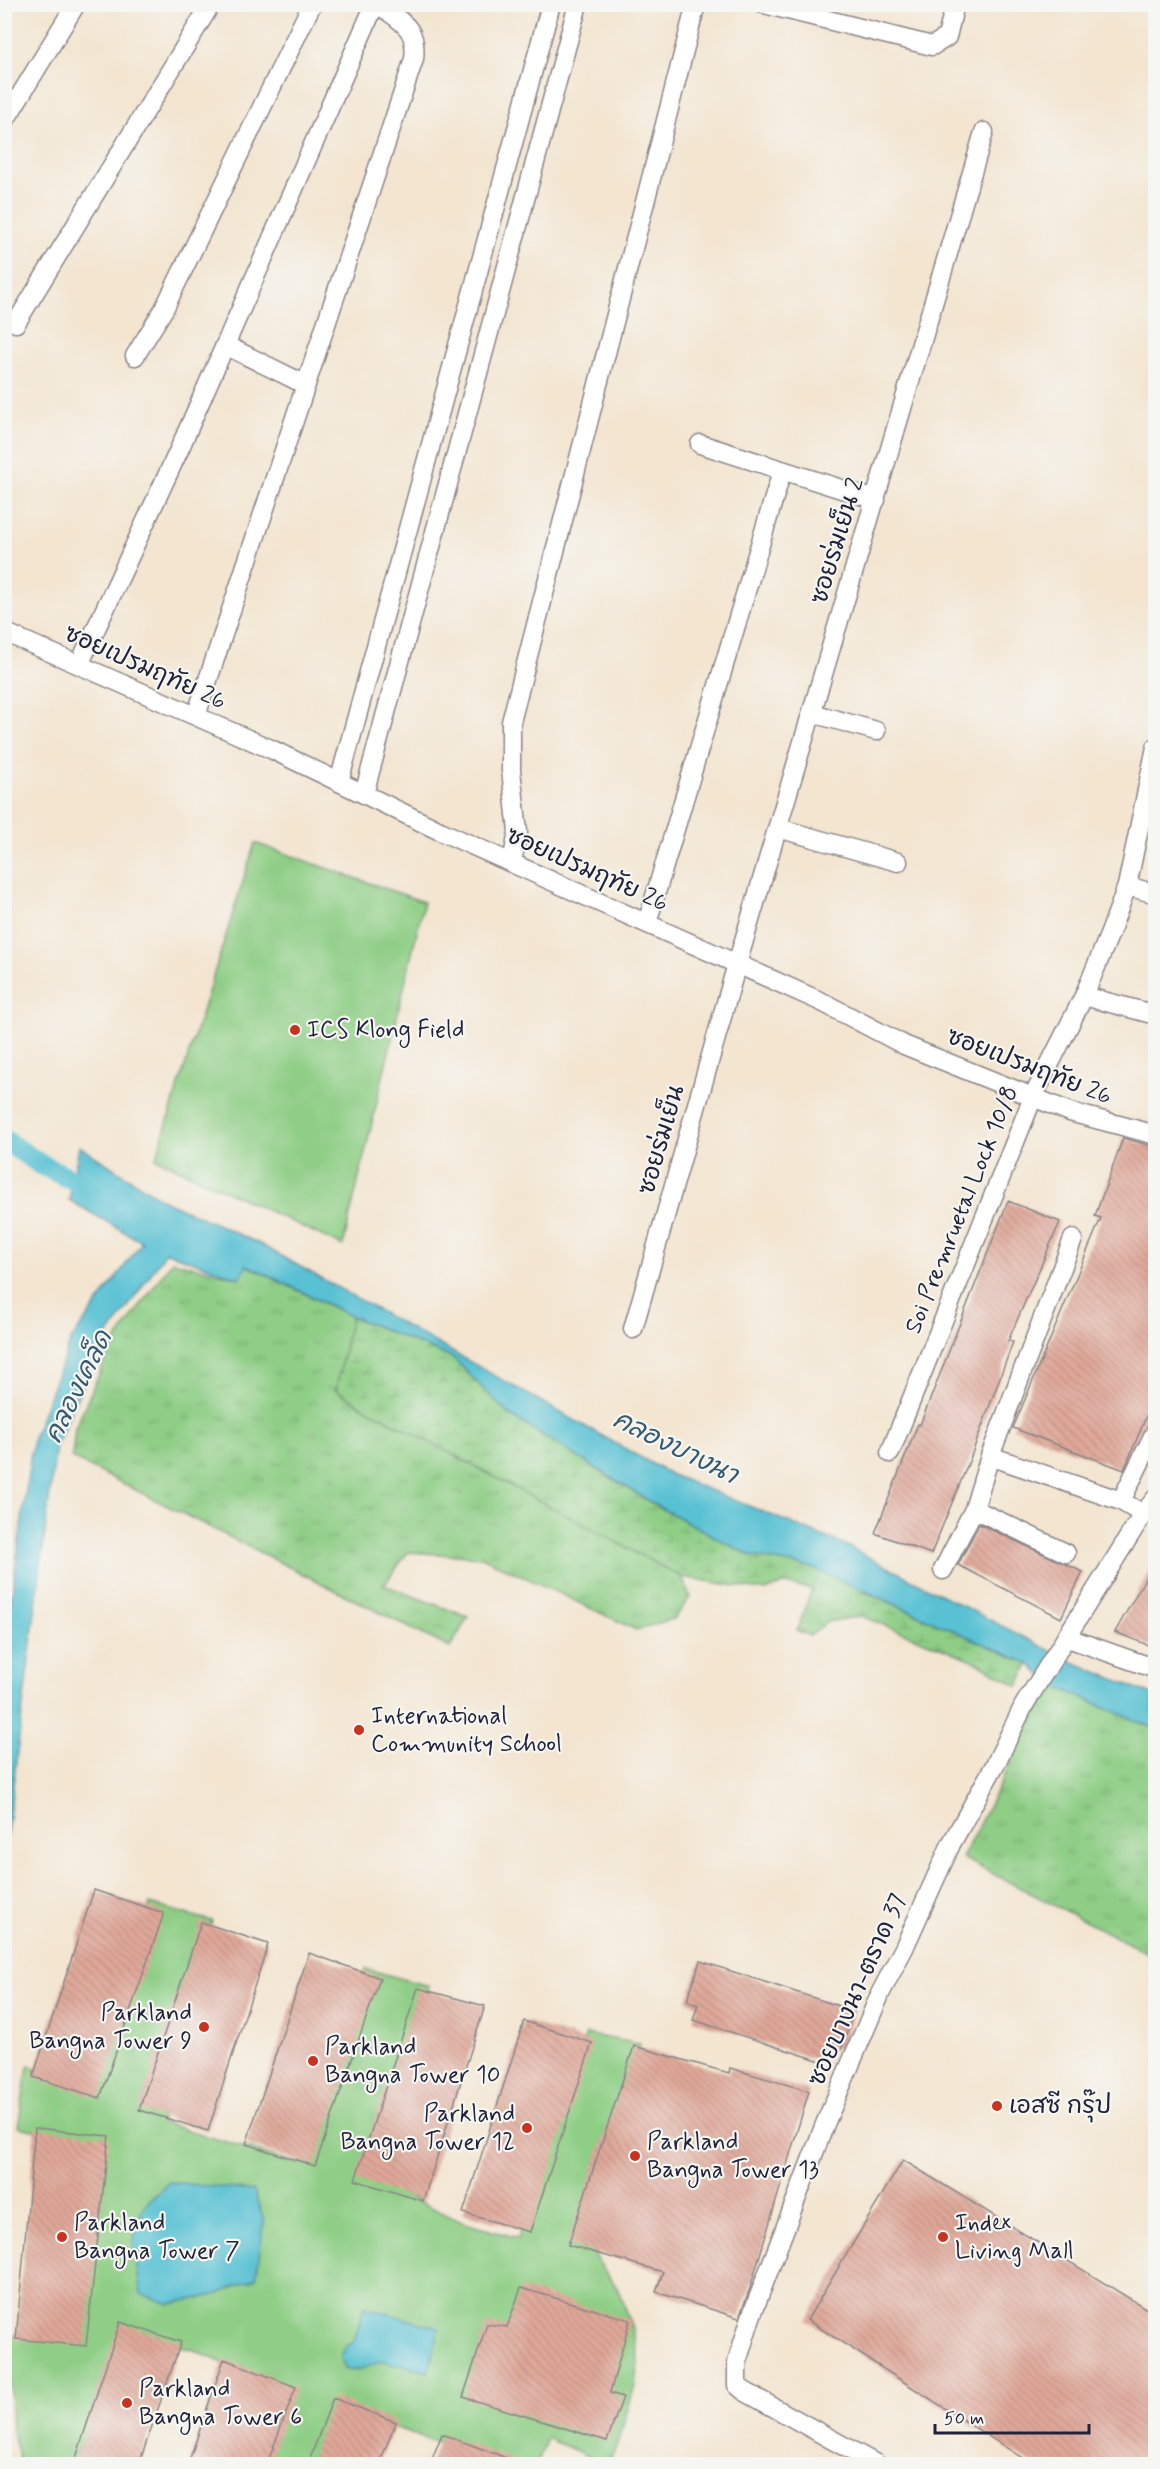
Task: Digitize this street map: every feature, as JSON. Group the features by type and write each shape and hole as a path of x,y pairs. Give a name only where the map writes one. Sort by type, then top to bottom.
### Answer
{"street":[{"path":"4,122 76,4"},
{"path":"16,323 211,4"},
{"path":"135,356 164,309 312,4"},
{"path":"79,665 179,450 376,4 411,30 416,45 414,59 196,716"},
{"path":"339,782 551,4"},
{"path":"364,794 578,4"},
{"path":"512,862 518,832 511,770 512,722 696,4"},
{"path":"764,4 820,11 932,46 947,37 955,4"},
{"path":"544,31 569,37"},
{"name":"ซอยร่มเย็น 2","path":"737,964 984,132"},
{"path":"483,257 507,265"},
{"path":"225,345 306,385"},
{"path":"700,444 876,500"},
{"path":"648,923 782,471"},
{"path":"422,480 447,486"},
{"path":"386,610 411,618"},
{"name":"ซอยเปรมฤทัย 26","path":"4,632 196,716 822,1002 904,1045 1070,1112 1155,1135"},
{"path":"812,713 876,731"},
{"name":"Soi Premruetal Lock 10/8","path":"890,1453 1033,1097 1084,996 1127,886 1153,778 1155,747"},
{"path":"778,828 898,862"},
{"path":"1127,886 1155,894"},
{"name":"ซอยร่มเย็น","path":"633,1329 737,964"},
{"path":"1084,996 1155,1015"},
{"path":"943,1570 974,1509 990,1456 1073,1239"},
{"path":"1121,1501 1155,1430"},
{"path":"990,1456 1121,1501 1143,1514"},
{"name":"ซอยบางนา-ตราด 37","path":"876,2464 744,2391 737,2385 737,2361 751,2317 821,2134 881,1992 904,1948 951,1844 1035,1686 1155,1498"},
{"path":"974,1509 1066,1554"},
{"path":"1065,1642 1155,1669"}],"green space":[{"name":"ICS Klong Field","path":"255,843 424,902 343,1246 156,1158"},
{"path":"172,1261 239,1278 246,1265 351,1316 336,1390 682,1577 690,1597 675,1618 636,1630 482,1557 408,1552 384,1585 468,1617 450,1648 72,1458 75,1428 111,1347"},
{"path":"351,1316 453,1358 508,1414 657,1506 751,1556 813,1568 1029,1664 1018,1686 973,1660 861,1616 827,1622 810,1636 797,1630 812,1589 783,1584 766,1591 682,1577 362,1406 336,1390"},
{"path":"1051,1684 1155,1729 1155,1957 962,1858"},
{"path":"150,1904 212,1921 160,2122 299,2164 312,2149 366,1969 429,1986 370,2178 464,2223 518,2238 586,2034 640,2044 588,2242 604,2271 619,2289 632,2328 638,2360 635,2386 614,2454 606,2464 547,2438 537,2464 495,2464 496,2462 340,2409 319,2464 262,2464 287,2392 194,2350 135,2338 71,2464 21,2464 12,2430 8,2335 80,2328 101,2144 18,2127 28,2066 96,2080"}],"water":[{"name":"คลองเคล็ด","path":"79,1146 163,1200 258,1243 672,1475 845,1545 1066,1659 1155,1696 1155,1729 1051,1684 1029,1664 813,1568 751,1556 657,1506 508,1414 453,1358 351,1316 247,1265 239,1278 166,1252 98,1350 56,1446 5,1848 5,1645 33,1438 71,1340 142,1242 69,1200"},
{"path":"169,2182 254,2191 264,2221 256,2278 215,2295 169,2304 141,2294 133,2240 143,2207"},
{"path":"364,2307 439,2328 429,2372 383,2361 361,2369 345,2368 341,2358 345,2347 354,2341"}],"building":[{"path":"1123,1138 1155,1147 1155,1395 1124,1470 1013,1428 1101,1218 1095,1216"},
{"path":"1008,1201 1060,1222 1008,1341 1013,1342 970,1459 931,1554 875,1533"},
{"path":"979,1524 1083,1572 1061,1618 958,1565"},
{"path":"1155,1561 1155,1648 1115,1632"},
{"path":"94,1890 164,1913 100,2098 33,2077"},
{"name":"Parkland Bangna Tower 9","path":"201,1922 268,1944 208,2131 139,2110"},
{"name":"Parkland Bangna Tower 10","path":"309,1953 380,1978 315,2166 246,2144"},
{"path":"700,1961 854,2011 841,2050 829,2046 824,2062 693,2020 698,2005 687,2001"},
{"path":"418,1988 485,2006 423,2201 355,2180"},
{"name":"Parkland Bangna Tower 12","path":"524,2021 592,2043 530,2232 463,2213"},
{"path":"634,2046 729,2073 730,2068 809,2091 739,2318 656,2292 663,2272 568,2245"},
{"name":"Parkland Bangna Tower 7","path":"35,2128 109,2136 86,2346 16,2339"},
{"name":"Index Living Mall","path":"903,2160 1155,2314 1155,2464 1032,2464 807,2320"},
{"path":"521,2288 630,2320 610,2393 623,2397 607,2441 463,2397 487,2324 507,2327"},
{"name":"Parkland Bangna Tower 6","path":"120,2322 181,2342 139,2464 74,2464"},
{"path":"224,2359 296,2387 267,2464 188,2464"},
{"path":"333,2398 396,2422 379,2464 308,2464"},
{"path":"442,2434 520,2463 520,2464 430,2464"}],"waterway":[{"path":"4,1140 40,1164 98,1192"}],"place":[{"name":"ICS Klong Field","path":"295,1030"},
{"name":"International Community School","path":"359,1730"},
{"name":"Parkland Bangna Tower 9","path":"204,2027"},
{"name":"Parkland Bangna Tower 10","path":"313,2061"},
{"name":"เอสซี กรุ๊ป","path":"997,2106"},
{"name":"Parkland Bangna Tower 12","path":"527,2128"},
{"name":"Parkland Bangna Tower 13","path":"635,2156"},
{"name":"Parkland Bangna Tower 7","path":"62,2237"},
{"name":"Index Living Mall","path":"943,2237"},
{"name":"Parkland Bangna Tower 6","path":"127,2403"}],"water label":[{"name":"คลองบางนา","path":"675,1448"}]}
